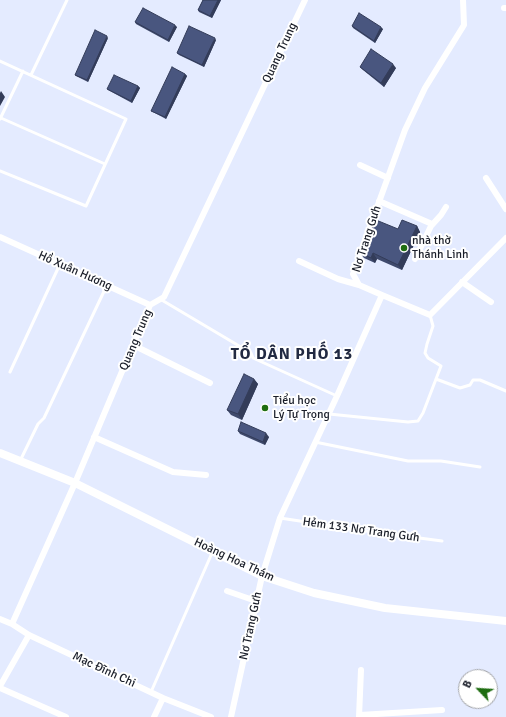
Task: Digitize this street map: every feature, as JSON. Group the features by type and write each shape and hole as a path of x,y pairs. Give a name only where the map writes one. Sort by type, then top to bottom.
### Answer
{"street":[{"name":"Quang Trung","path":"12,624 75,483 150,305 164,297 305,0"},
{"name":"Nơ Trang Gưh","path":"231,717 262,576 280,518 329,414 382,295 359,285 352,274 405,130 425,88 464,25 463,0"},
{"path":"360,165 388,178"},
{"path":"486,178 506,209"},
{"path":"379,200 432,224"},
{"path":"415,259 432,224 441,215 446,207"},
{"name":"Hồ Xuân Hương","path":"0,237 150,305"},
{"path":"382,295 430,316 506,238"},
{"path":"299,261 338,279 359,285"},
{"path":"462,282 491,302"},
{"path":"133,345 210,383"},
{"path":"94,437 173,472 206,474"},
{"name":"Hoàng Hoa Thám","path":"0,453 75,483 262,576 314,593 384,608 506,621"},
{"path":"228,591 256,601"},
{"name":"Mạc Đĩnh Chi","path":"0,619 12,624 29,635 163,698 207,716"},
{"path":"29,635 0,687 66,717"},
{"path":"361,670 359,716 442,710"},
{"path":"154,717 163,698"}],"lane":[{"path":"31,75 67,0"},
{"path":"0,61 126,119 86,206 0,170"},
{"path":"23,71 0,118 105,164"},
{"path":"10,372 60,264"},
{"path":"20,461 38,424 44,418 107,285"},
{"path":"160,299 250,353 253,358 337,396"},
{"path":"329,414 408,422 418,420 423,413 441,366 428,358 425,353 426,344 433,326 430,316"},
{"path":"436,379 460,388 470,385 473,380 480,380 506,392"},
{"path":"315,442 408,461 441,461 480,468"},
{"name":"Hẻm 133 Nơ Trang Gưh","path":"280,518 442,541"},
{"path":"151,692 212,551"}],"building":[{"path":"203,0 218,0 210,16 198,10"},
{"path":"143,8 175,25 168,40 135,22"},
{"path":"359,13 381,27 374,41 352,26"},
{"path":"189,26 215,38 202,65 177,53"},
{"path":"95,30 107,36 87,80 75,75"},
{"path":"371,49 393,64 381,83 360,67"},
{"path":"172,67 185,74 165,117 151,111"},
{"path":"114,75 138,86 131,101 107,89"},
{"path":"376,220 398,229 402,220 417,226 398,265 373,253 371,258 360,253"},
{"path":"244,374 254,379 238,414 227,410"},
{"path":"241,422 266,433 263,442 238,431"}],"place":[{"name":"nhà thờ Thánh Linh","path":"404,248"},
{"name":"Tiểu học Lý Tự Trọng","path":"265,408"}],"district":[{"name":"TỔ DÂN PHỐ 13","path":"292,355"}]}
